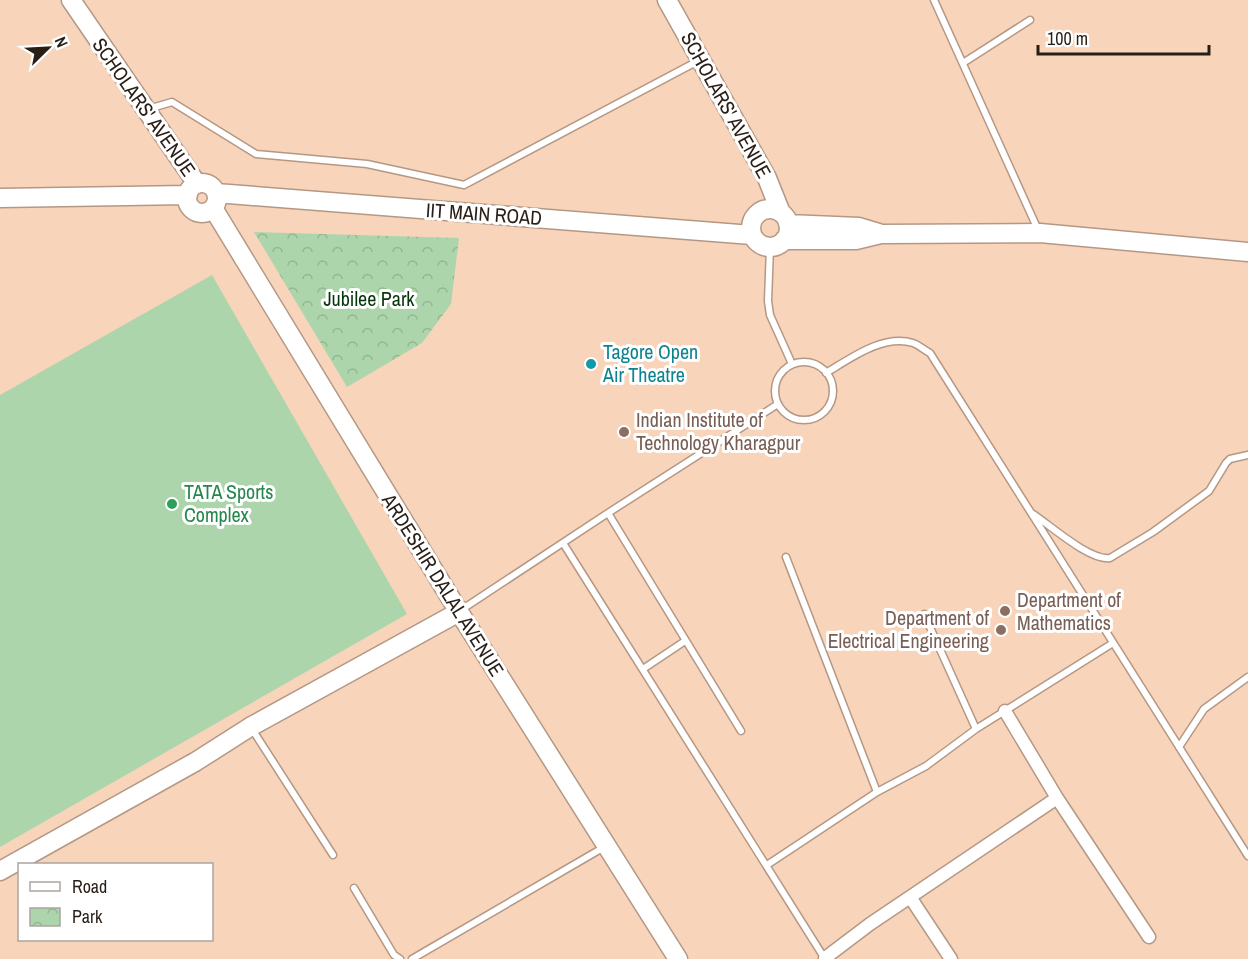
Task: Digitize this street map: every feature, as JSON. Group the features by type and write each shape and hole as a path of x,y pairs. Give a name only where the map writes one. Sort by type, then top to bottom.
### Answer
{"street":[{"name":"SCHOLARS' AVENUE","path":"71,0 146,109 193,190"},
{"name":"SCHOLARS' AVENUE","path":"667,0 773,189 781,231"},
{"path":"0,198 193,190 211,186 214,200 205,212 196,211 189,204 193,190"},
{"name":"IIT MAIN ROAD","path":"214,200 752,235"},
{"name":"ARDESHIR DALAL AVENUE","path":"214,200 459,612 678,959"},
{"path":"781,231 770,209 758,213 752,223 752,235 759,244 781,231 859,227 881,234 1040,233 1248,252"},
{"path":"0,871 195,762 250,727 459,612"},
{"path":"1005,711 1057,798 1149,937"},
{"path":"825,959 910,897 1057,798"},
{"path":"910,897 951,959"}],"lane":[{"path":"934,0 1040,233"},
{"path":"963,63 1030,20"},
{"path":"146,109 172,102 256,154 367,164 464,185 701,59"},
{"path":"781,231 768,302 770,315 792,364"},
{"path":"826,373 863,351 893,340 914,343 930,353 1248,856"},
{"path":"801,362 819,366 831,380 832,400 820,416 811,420 792,418 778,404 775,385 784,369 792,364 801,362"},
{"path":"459,612 778,404"},
{"path":"1030,512 1080,547 1102,559 1110,558 1153,532 1209,490 1230,459 1248,455"},
{"path":"608,513 741,731"},
{"path":"564,543 825,959"},
{"path":"786,557 877,792"},
{"path":"924,614 976,729"},
{"path":"643,669 684,641"},
{"path":"767,865 877,792 926,766 976,729 1113,643"},
{"path":"1179,747 1204,708 1248,677"},
{"path":"250,727 333,855"},
{"path":"412,959 606,846"},
{"path":"354,888 394,955 400,959"}],"shaded area":[{"name":"Indian Institute of Technology Kharagpur","path":"0,0 1248,0 1248,959 0,959"}],"green space":[{"name":"Jubilee Park","path":"254,232 459,238 451,304 422,343 347,387"},
{"name":"TATA Sports Complex","path":"212,275 407,614 0,847 0,395"}],"place":[{"name":"Tagore Open Air Theatre","path":"591,364"},
{"name":"Indian Institute of Technology Kharagpur","path":"624,432"},
{"name":"TATA Sports Complex","path":"172,504"},
{"name":"Department of Mathematics","path":"1005,611"},
{"name":"Department of Electrical Engineering","path":"1001,630"}]}
